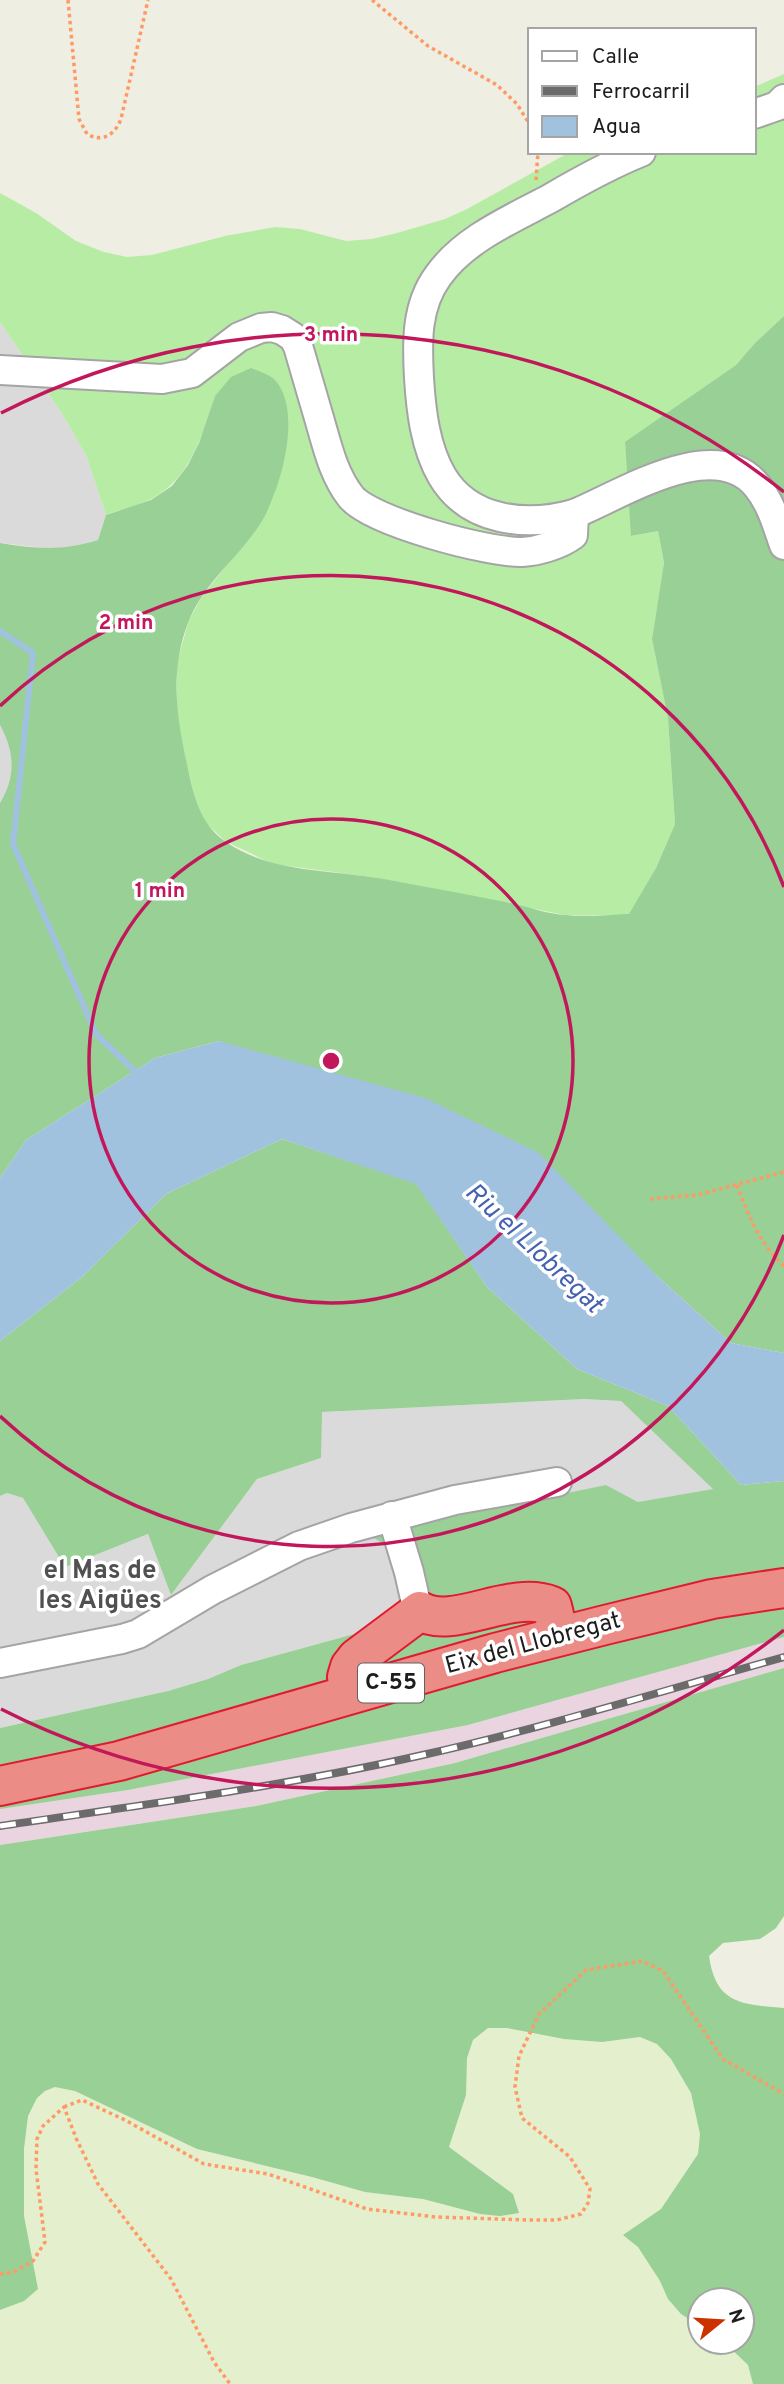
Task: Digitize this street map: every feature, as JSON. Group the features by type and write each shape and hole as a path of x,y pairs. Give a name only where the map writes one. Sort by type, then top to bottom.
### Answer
{"highway":[{"name":"Eix del Llobregat","path":"0,1768 194,1722 555,1619 732,1578 784,1571"},
{"name":"Eix del Llobregat","path":"0,1786 119,1761 495,1653 628,1619 712,1599 784,1588"},
{"path":"347,1677 349,1667 357,1658 420,1611 437,1616 457,1615 514,1602 542,1602 552,1606 555,1619"}],"street":[{"path":"756,113 778,106 784,99"},
{"path":"637,154 596,173 467,246 436,278 424,300 418,343 423,409 432,454 447,484 463,500 500,518 530,521 558,519 676,470 714,464 736,470 756,484 768,502 784,545"},
{"path":"0,370 162,379 192,373 250,331 272,327 293,337 298,346 333,464 353,499 369,512 456,540 521,552 565,541 573,535 574,514"},
{"path":"0,1663 138,1634 212,1590 299,1546 392,1516 455,1500 557,1482"},
{"path":"392,1516 420,1611"}],"path":[{"path":"68,0 79,119 86,134 103,138 114,133 121,120 148,0"},
{"path":"372,0 428,46 497,85 517,104 528,122"},
{"path":"650,1199 675,1199 784,1172"},
{"path":"737,1185 755,1227 776,1259 784,1266"},
{"path":"0,2274 14,2272 33,2261 45,2242 36,2169 37,2138 43,2126 64,2107 82,2100 125,2120 204,2164 268,2174 367,2208 436,2217 557,2220 581,2214 588,2203 590,2189 570,2157 522,2118 515,2088 519,2056 539,2014 586,1969 642,1961 663,1971 723,2059 784,2094"},
{"path":"64,2107 98,2184 171,2279 214,2362 230,2384"}],"shaded area":[{"path":"0,322 61,412 86,455 106,515 98,540 77,547 53,549 0,543"},
{"path":"0,725 9,741 13,766 9,788 0,803"},
{"path":"584,1399 621,1401 714,1489 638,1502 606,1485 368,1535 387,1546 401,1576 401,1604 376,1628 241,1665 208,1679 168,1691 0,1728 0,1496 7,1493 23,1498 65,1567 148,1534 171,1595 257,1479 321,1458 321,1412"},
{"path":"784,1637 784,1668 455,1763 256,1806 0,1845 0,1809 128,1790 468,1725"}],"green space":[{"path":"784,74 784,316 736,365 625,443 632,536 658,531 664,564 652,639 668,718 675,824 656,868 629,915 565,915 371,877 273,864 225,841 205,822 196,803 180,735 177,662 189,620 201,598 262,520 274,495 286,449 215,396 193,454 177,479 148,501 106,515 86,455 61,412 0,322 0,193 36,213 76,241 104,252 127,257 152,255 225,236 275,227 300,229 346,241 372,239 445,219 566,154 756,154 756,86"},
{"path":"784,316 784,1353 731,1343 656,1275 219,1041 155,1058 26,1140 0,1178 0,803 9,784 12,764 9,745 0,725 0,543 49,548 98,540 106,515 151,500 172,486 188,465 199,443 215,396 231,377 251,368 270,376 283,394 287,410 286,450 276,489 262,521 203,595 188,623 179,658 177,693 183,746 195,797 209,826 226,842 244,852 282,865 384,879 559,914 629,914 656,868 675,824 668,718 652,639 664,563 658,531 631,536 625,442 736,365"},
{"path":"282,1139 416,1183 487,1287 577,1369 668,1406 741,1485 784,1481 784,1637 468,1725 128,1790 0,1809 0,1728 168,1691 208,1679 241,1665 376,1628 401,1604 400,1576 387,1546 367,1534 606,1485 638,1502 713,1489 621,1401 584,1399 322,1412 321,1458 257,1479 171,1595 148,1534 65,1567 23,1498 7,1493 0,1496 0,1341 82,1277 166,1194"},
{"path":"784,1668 784,1916 776,1928 760,1939 723,1943 709,1956 718,1984 733,1999 784,2008 784,2384 753,2384 748,2365 739,2356 756,2356 756,2286 686,2286 686,2317 668,2299 638,2247 623,2235 661,2209 698,2154 700,2134 691,2093 671,2059 657,2044 640,2037 602,2042 564,2039 507,2028 488,2028 473,2040 467,2058 466,2095 449,2147 513,2194 519,2213 500,2216 480,2214 423,2199 365,2192 197,2149 75,2091 55,2087 45,2091 37,2098 28,2116 24,2149 24,2216 38,2289 24,2301 0,2310 0,1845 256,1806 455,1763"},
{"path":"488,2028 507,2028 564,2039 602,2042 640,2037 657,2044 671,2059 691,2093 697,2113 700,2134 698,2154 661,2209 624,2235 638,2247 668,2299 686,2317 686,2356 740,2356 748,2365 753,2384 0,2384 0,2310 38,2289 24,2226 23,2159 28,2116 37,2098 45,2091 55,2087 75,2090 197,2149 365,2192 423,2199 480,2214 497,2181 449,2147 466,2095 467,2058 473,2040"}],"water":[{"name":"Riu el Llobregat","path":"219,1041 425,1098 539,1153 656,1275 731,1343 784,1353 784,1481 741,1485 668,1406 577,1369 487,1287 416,1184 282,1139 166,1194 82,1277 0,1341 0,1178 26,1140 155,1058"}],"waterway":[{"path":"0,631 33,653 13,844 96,1034 139,1075"}],"railway":[{"path":"0,1826 321,1776 427,1754 606,1708 784,1657"}],"district":[{"name":"el Mas de les Aigües","path":"100,1586"}]}
